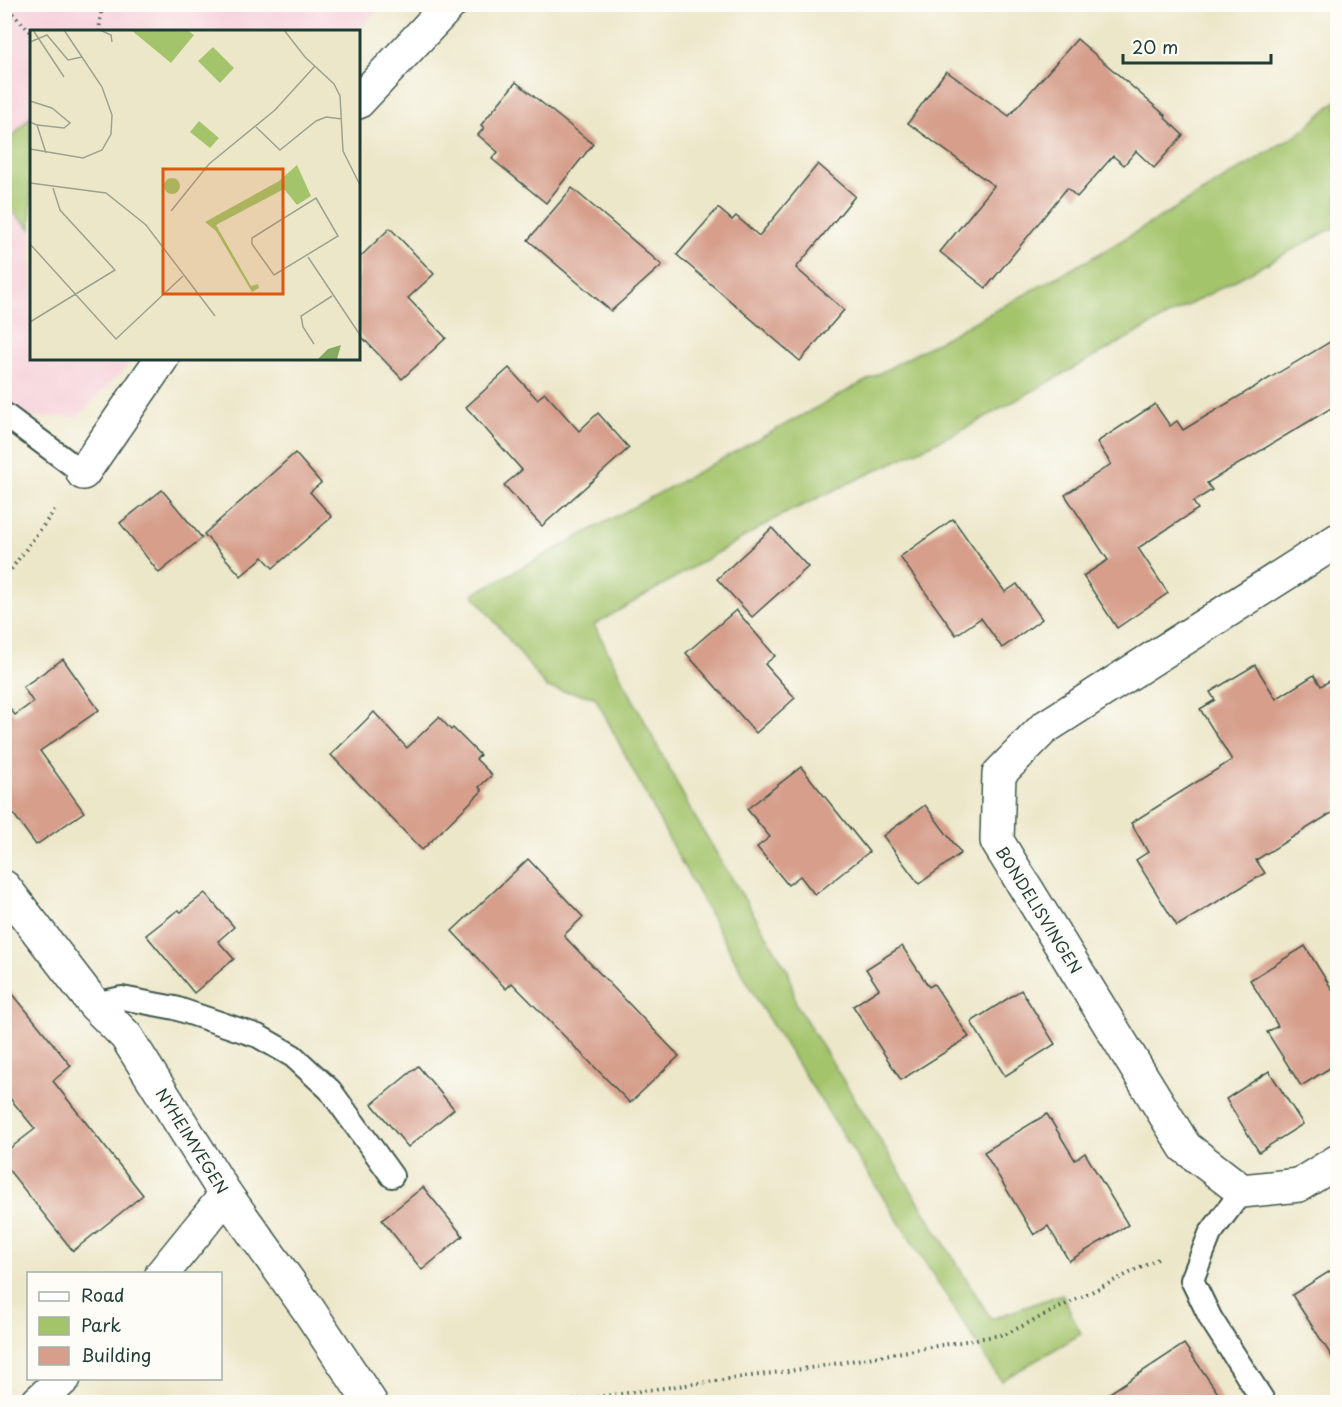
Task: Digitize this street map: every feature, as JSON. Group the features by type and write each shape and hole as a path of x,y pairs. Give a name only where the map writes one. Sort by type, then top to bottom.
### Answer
{"street":[{"path":"360,100 450,4"},
{"path":"83,473 161,360"},
{"name":"BONDELISVINGEN","path":"1242,1191 1185,1148 997,841 999,774 1044,728 1338,540"},
{"name":"NYHEIMVEGEN","path":"4,887 94,1004 126,1036 226,1195 306,1305 370,1402"},
{"path":"1242,1191 1299,1185 1338,1161"},
{"path":"164,1272 226,1195"},
{"path":"38,1402 62,1380"}],"lane":[{"path":"4,414 83,473"},
{"path":"94,1004 122,999 175,1008 258,1036 293,1056 330,1090 392,1176"},
{"path":"1242,1191 1210,1234 1192,1280 1211,1319 1264,1402"}],"path":[{"path":"99,30 102,4"},
{"path":"4,5 30,31"},
{"path":"4,579 83,473"},
{"path":"561,1402 810,1368 1006,1334 1210,1234"}],"shaded area":[{"path":"4,5 383,5 359,30 30,30 30,360 133,360 77,417 26,417 5,399"}],"green space":[{"path":"1337,100 1337,226 1151,325 968,427 780,516 594,625 693,814 789,973 796,1004 991,1319 1062,1294 1081,1334 1001,1381 761,1007 672,845 595,697 547,688 473,594 1101,253 1301,132"},
{"path":"30,117 30,228 4,204 5,145"}],"building":[{"path":"1077,39 1166,116 1165,118 1183,135 1154,168 1136,151 1124,165 1113,156 1077,197 1067,188 986,288 940,252 994,186 908,123 946,71 1009,116"},
{"path":"516,82 593,144 546,203 492,159 498,152 478,135 484,128 481,125"},
{"path":"818,164 855,196 796,268 844,310 800,361 677,255 718,208 732,220 736,216 759,236"},
{"path":"572,188 662,265 611,311 528,240"},
{"path":"390,228 434,274 408,298 446,338 402,379 360,335 360,257"},
{"path":"1338,337 1338,404 1207,483 1212,490 1193,502 1198,509 1138,548 1168,593 1117,628 1083,576 1108,560 1065,495 1111,464 1097,442 1155,404 1170,426 1177,421 1183,430"},
{"path":"509,368 537,399 545,393 579,431 598,413 629,448 542,526 504,485 522,470 466,407"},
{"path":"295,453 321,483 310,492 332,517 273,568 263,557 241,576 204,534"},
{"path":"162,490 202,538 159,573 120,523"},
{"path":"953,519 1005,592 1017,584 1042,619 1002,648 981,618 956,635 900,557"},
{"path":"772,528 808,567 752,617 717,579"},
{"path":"736,610 775,656 765,664 795,698 756,733 686,653"},
{"path":"63,659 99,710 40,751 84,812 36,845 4,801 4,701 15,715 33,702 23,687"},
{"path":"1255,665 1276,699 1314,675 1321,686 1338,676 1338,809 1256,860 1265,873 1177,926 1136,860 1148,852 1131,823 1232,760 1200,709 1215,700 1210,692"},
{"path":"374,712 407,748 439,717 480,755 476,759 492,775 479,787 482,791 422,850 331,755"},
{"path":"801,767 869,852 815,895 800,876 788,885 757,847 770,837 747,809"},
{"path":"925,805 961,853 919,884 883,836"},
{"path":"528,859 583,917 564,935 565,937 679,1056 630,1103 512,983 506,989 452,931"},
{"path":"205,893 234,927 218,941 234,959 194,993 146,935 178,910 181,912"},
{"path":"902,946 929,987 934,984 969,1037 901,1080 853,1006 879,989 866,969"},
{"path":"1305,946 1338,999 1338,1063 1301,1086 1267,1032 1278,1026 1250,980"},
{"path":"4,983 71,1066 53,1081 143,1195 73,1251 4,1164 4,1153 35,1129 4,1091"},
{"path":"1021,990 1055,1044 1005,1076 971,1022"},
{"path":"418,1066 454,1109 408,1147 372,1104"},
{"path":"1269,1071 1303,1124 1259,1152 1226,1099"},
{"path":"1047,1114 1075,1160 1085,1153 1128,1225 1069,1261 1048,1226 1034,1235 984,1152"},
{"path":"423,1187 463,1236 422,1270 382,1220"},
{"path":"1338,1266 1338,1366 1292,1295"},
{"path":"1184,1344 1224,1402 1096,1402"}]}
